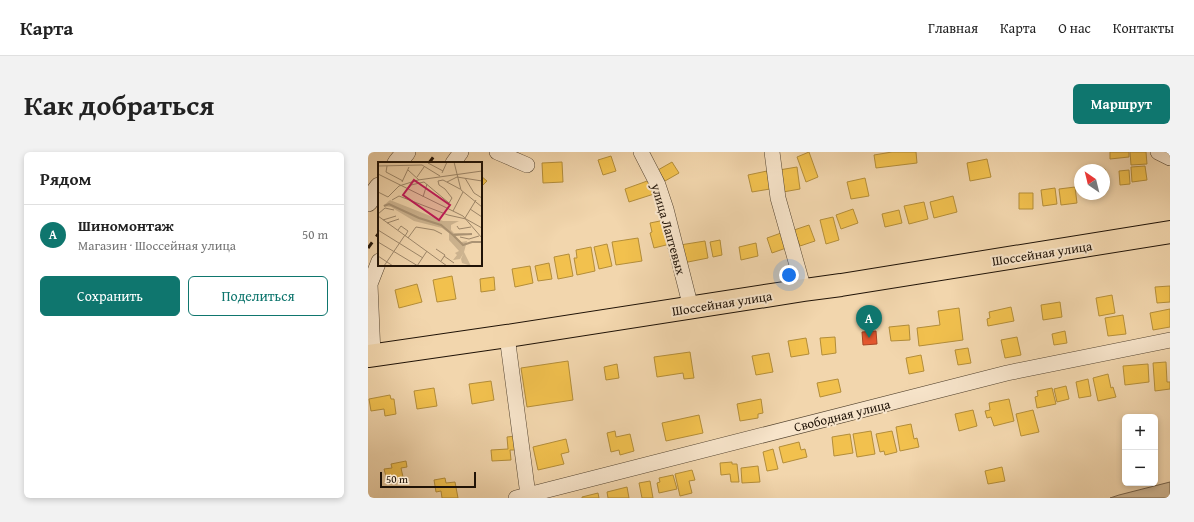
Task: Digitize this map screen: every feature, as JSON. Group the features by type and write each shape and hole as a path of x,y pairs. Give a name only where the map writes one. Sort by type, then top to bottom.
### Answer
{"main road":[{"name":"Шоссейная улица","path":"371,356 841,285 1170,232"}],"street":[{"path":"398,162 406,152"},
{"path":"454,162 461,152"},
{"path":"497,152 527,165"},
{"name":"улица Лаптевых","path":"641,152 658,185 666,209 691,308"},
{"path":"772,152 778,198 804,290"},
{"path":"1158,152 1170,158"},
{"path":"368,202 378,188"},
{"path":"371,356 370,284 378,264"},
{"path":"507,336 522,496"},
{"name":"Свободная улица","path":"522,496 1007,373 1170,340"}],"shaded area":[{"path":"1170,482 1170,498 1110,498 1158,486"}],"building: Жильё":[{"path":"809,152 818,177 806,182 797,157"},
{"path":"892,152 916,152 917,163 876,168 874,155"},
{"path":"1110,152 1129,152 1129,157 1110,159"},
{"path":"1130,152 1146,152 1147,164 1131,165"},
{"path":"611,156 616,171 603,175 598,160"},
{"path":"987,159 991,177 970,181 967,163"},
{"path":"562,162 563,182 543,183 542,163"},
{"path":"672,162 679,173 665,181 658,170"},
{"path":"1145,166 1147,180 1132,182 1131,167"},
{"path":"797,167 800,189 783,192 779,170"},
{"path":"1129,170 1130,184 1120,185 1119,171"},
{"path":"767,171 770,189 752,192 748,175"},
{"path":"482,177 487,181 482,186"},
{"path":"865,178 869,196 851,199 847,182"},
{"path":"650,180 654,194 629,202 625,189"},
{"path":"1074,187 1074,200 1077,200 1077,203 1061,205 1059,189"},
{"path":"1055,188 1057,204 1043,206 1041,190"},
{"path":"1019,193 1033,193 1033,209 1019,209"},
{"path":"953,196 957,212 934,218 930,202"},
{"path":"924,202 928,219 909,224 904,206"},
{"path":"853,209 858,223 841,229 836,215"},
{"path":"899,210 902,223 885,227 882,214"},
{"path":"833,217 839,240 826,244 820,220"},
{"path":"665,220 670,244 654,248 650,233 652,232 650,223"},
{"path":"809,225 815,241 800,246 794,230"},
{"path":"784,232 789,247 772,253 767,238"},
{"path":"638,238 642,261 616,265 612,242"},
{"path":"720,240 722,255 713,257 710,242"},
{"path":"705,241 708,258 683,263 680,245"},
{"path":"756,243 758,256 741,260 739,247"},
{"path":"607,244 612,266 599,269 594,247"},
{"path":"591,247 595,271 577,275 574,258 577,258 576,250"},
{"path":"569,254 573,276 558,279 554,257"},
{"path":"549,263 552,279 538,281 535,266"},
{"path":"530,266 533,283 515,287 512,269"},
{"path":"452,276 456,299 437,302 433,280"},
{"path":"494,277 495,290 481,292 480,279"},
{"path":"417,284 422,302 399,308 395,290"},
{"path":"1170,286 1170,302 1157,303 1155,287"},
{"path":"1112,295 1115,313 1099,316 1096,298"},
{"path":"1060,302 1062,317 1043,320 1041,305"},
{"path":"1011,307 1014,321 988,326 987,319 990,318 989,312"},
{"path":"959,308 963,340 919,346 917,328 940,325 938,311"},
{"path":"1170,309 1170,327 1153,330 1150,313"},
{"path":"1123,315 1126,334 1108,336 1105,318"},
{"path":"909,325 910,340 891,341 889,327"},
{"path":"1065,331 1067,343 1054,345 1052,334"},
{"path":"835,337 836,353 822,355 820,338"},
{"path":"1017,337 1021,355 1005,358 1001,340"},
{"path":"806,338 809,354 791,357 788,341"},
{"path":"968,348 971,363 958,365 955,350"},
{"path":"690,352 694,378 684,379 683,373 657,377 654,357"},
{"path":"769,353 773,372 756,375 752,356"},
{"path":"921,355 924,371 909,374 906,358"},
{"path":"568,361 573,400 527,407 521,368"},
{"path":"1166,362 1167,382 1170,382 1170,389 1155,391 1153,363"},
{"path":"617,364 619,378 606,380 604,367"},
{"path":"1148,364 1149,382 1125,385 1123,366"},
{"path":"1108,374 1111,388 1113,387 1116,397 1098,401 1093,378"},
{"path":"838,379 841,392 820,397 817,383"},
{"path":"1088,379 1091,396 1079,398 1076,382"},
{"path":"491,381 494,400 472,404 469,384"},
{"path":"1066,386 1069,399 1057,402 1054,389"},
{"path":"434,388 437,406 417,409 414,391"},
{"path":"1052,388 1056,404 1037,408 1035,397 1038,396 1037,391"},
{"path":"390,395 391,399 394,399 396,414 385,416 384,409 371,411 369,399"},
{"path":"761,399 763,413 758,414 758,418 740,421 737,404"},
{"path":"1009,399 1014,421 994,426 991,417 987,418 985,411 990,410 989,403"},
{"path":"973,410 977,426 959,431 955,414"},
{"path":"1033,410 1039,432 1021,436 1016,414"},
{"path":"699,415 703,433 666,441 662,423"},
{"path":"911,424 914,439 917,438 919,447 900,451 896,427"},
{"path":"615,431 616,437 630,434 634,451 620,455 619,450 611,452 607,433"},
{"path":"871,431 875,454 857,457 853,434"},
{"path":"892,431 897,452 885,455 884,451 880,452 876,434"},
{"path":"850,434 853,453 834,456 832,437"},
{"path":"515,436 516,450 510,450 511,460 492,461 491,450 508,449 507,437"},
{"path":"566,439 569,452 561,454 564,464 538,470 533,447"},
{"path":"799,442 801,450 805,449 807,457 783,463 779,447"},
{"path":"773,449 778,469 767,471 763,452"},
{"path":"406,461 407,467 401,468 403,477 387,480 384,469 392,468 391,464"},
{"path":"732,462 732,464 737,464 739,482 731,482 730,474 721,475 720,463"},
{"path":"758,466 760,482 742,483 741,468"},
{"path":"1002,467 1005,481 988,484 985,471"},
{"path":"692,470 695,480 689,481 692,493 680,496 675,474"},
{"path":"673,475 677,489 659,493 657,483 660,482 659,478"},
{"path":"445,478 446,483 455,482 458,498 442,498 441,491 436,492 434,480"},
{"path":"650,481 653,498 642,498 639,483"},
{"path":"627,487 629,498 608,498 607,492"},
{"path":"598,493 599,498 582,498 582,497"}],"building: Торговля":[{"path":"876,331 877,344 863,345 862,332"}],"railway":[{"path":"430,162 437,152"},
{"path":"368,248 378,234"}],"place":[{"name":"Шиномонтаж","path":"869,338"}]}
